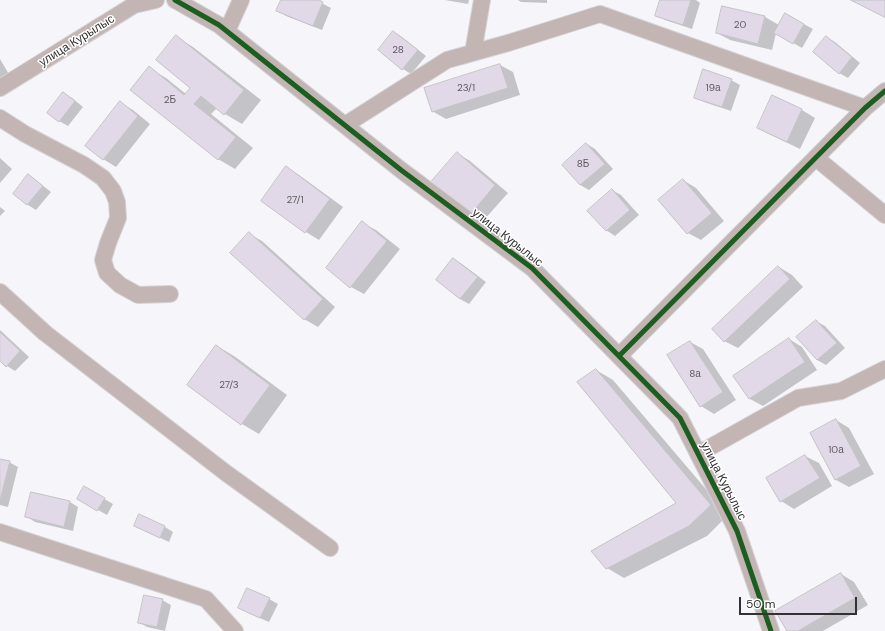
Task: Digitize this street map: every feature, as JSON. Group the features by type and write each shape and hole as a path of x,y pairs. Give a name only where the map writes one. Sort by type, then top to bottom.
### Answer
{"street":[{"name":"улица Курылыс","path":"0,88 134,5 156,0"},
{"name":"улица Курылыс","path":"175,0 227,31 401,170 532,268 680,418 737,531 771,631"},
{"path":"227,31 241,0"},
{"path":"473,53 482,0"},
{"path":"345,125 447,60 600,14 865,108"},
{"path":"619,356 865,108 885,91"},
{"path":"0,118 25,134 84,165 103,178 113,191 117,202 118,218 103,260 107,273 120,285 138,295 170,294"},
{"path":"816,158 885,215"},
{"path":"0,292 45,334 226,473 330,548"},
{"path":"698,454 798,398 840,391 885,369"},
{"path":"0,532 206,598 235,631"}],"building":[{"path":"281,0 319,0 323,2 313,26 276,11"},
{"path":"660,0 691,0 683,25 655,16"},
{"path":"851,0 885,0 885,17"},
{"path":"722,6 765,16 758,44 716,33"},
{"path":"785,13 804,24 793,44 774,33"},
{"path":"393,31 418,50 402,70 378,50"},
{"path":"176,35 244,90 224,115 201,96 194,104 236,137 218,160 130,90 149,66 184,95 190,88 156,60"},
{"path":"826,36 852,57 839,74 813,52"},
{"path":"500,64 508,88 432,112 424,88"},
{"path":"703,69 732,79 722,107 694,98"},
{"path":"63,92 75,101 59,122 47,113"},
{"path":"772,95 802,109 787,142 757,128"},
{"path":"120,101 138,116 103,160 85,146"},
{"path":"586,143 605,164 580,185 562,165"},
{"path":"457,152 495,185 470,215 431,182"},
{"path":"286,166 330,199 305,233 261,201"},
{"path":"28,174 43,186 27,205 13,194"},
{"path":"683,179 712,213 687,234 658,200"},
{"path":"612,189 630,210 606,231 587,211"},
{"path":"362,221 387,241 350,288 326,268"},
{"path":"249,232 323,299 304,320 230,253"},
{"path":"453,258 478,277 460,299 436,280"},
{"path":"778,266 790,279 724,342 712,329"},
{"path":"816,320 837,343 817,360 796,337"},
{"path":"0,332 20,351 6,367 0,361"},
{"path":"789,338 805,362 749,399 733,376"},
{"path":"690,341 723,392 700,407 667,355"},
{"path":"216,345 270,385 241,425 187,385"},
{"path":"596,369 711,505 689,526 606,569 591,551 676,503 577,382"},
{"path":"836,419 861,466 835,480 810,433"},
{"path":"805,455 820,478 780,502 766,478"},
{"path":"0,459 10,461 0,501"},
{"path":"84,486 105,498 97,511 77,499"},
{"path":"31,492 70,501 64,527 25,517"},
{"path":"139,514 165,526 160,538 134,526"},
{"path":"841,573 855,598 798,631 787,631 775,611"},
{"path":"247,588 270,598 260,618 238,608"},
{"path":"144,595 163,599 157,627 138,623"}],"cycle path":[{"path":"175,0 219,25 401,170 532,268 680,418 737,531 771,631"},
{"path":"619,356 865,108 885,91"}]}
